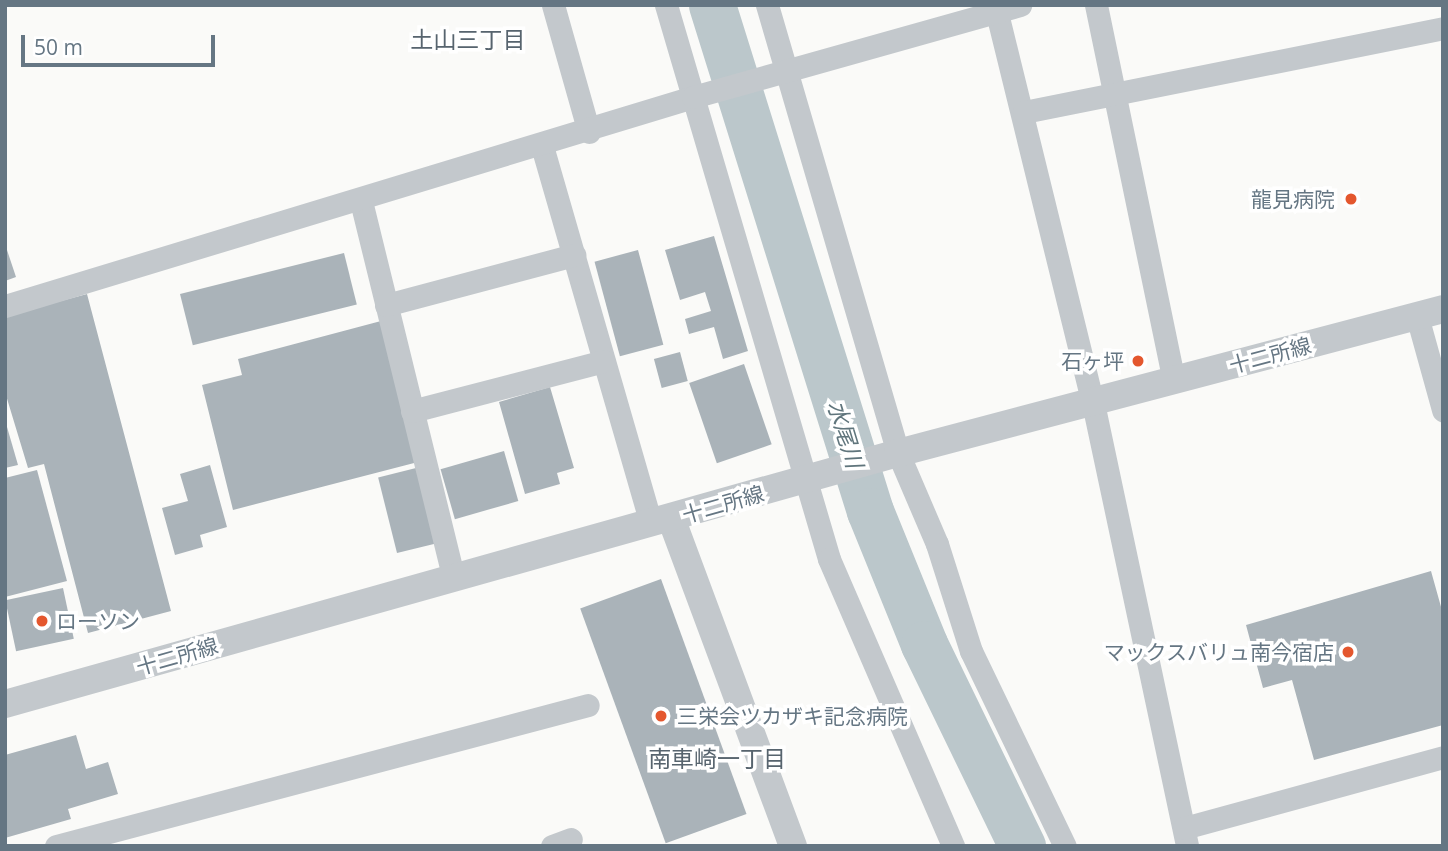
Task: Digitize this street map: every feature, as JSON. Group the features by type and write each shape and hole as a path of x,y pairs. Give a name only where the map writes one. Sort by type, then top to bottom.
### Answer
{"street":[{"path":"554,5 589,132"},
{"path":"667,5 829,559 953,846"},
{"path":"766,5 898,453 937,544 971,651 1065,846"},
{"path":"5,306 589,132 694,97 784,73 995,8 1020,5"},
{"path":"1096,5 1174,381"},
{"path":"995,8 1024,112 1093,403 1186,837 1443,757"},
{"path":"1024,112 1443,28"},
{"path":"542,146 604,361 661,521 793,846"},
{"path":"361,201 454,579"},
{"path":"386,305 574,255"},
{"path":"1430,313 1443,410"},
{"name":"十二所線","path":"5,704 898,453 1430,313"},
{"path":"412,411 604,361"},
{"path":"55,846 588,705"}],"building":[{"path":"714,236 748,351 723,359 714,327 689,334 685,319 711,311 705,292 680,300 665,250"},
{"path":"5,244 16,277 5,281"},
{"path":"638,250 663,345 620,356 595,262"},
{"path":"344,253 357,304 193,345 180,294"},
{"path":"87,294 171,611 88,633 44,464 28,468 5,392 5,316"},
{"path":"381,321 418,462 233,510 202,385 242,375 238,359"},
{"path":"680,352 688,381 662,388 654,359"},
{"path":"744,364 772,444 717,463 689,383"},
{"path":"550,387 574,468 557,473 560,484 525,494 499,402"},
{"path":"5,420 18,465 5,468"},
{"path":"504,451 518,501 455,519 441,469"},
{"path":"210,465 227,527 200,535 203,547 175,555 162,508 188,501 180,474"},
{"path":"416,468 435,544 397,553 378,477"},
{"path":"37,470 67,581 5,597 5,478"},
{"name":"マックスバリュ南今宿店","path":"1431,571 1443,614 1443,725 1314,760 1292,680 1263,688 1246,625"},
{"path":"661,579 747,814 666,843 580,608"},
{"path":"63,588 74,639 16,651 5,600"},
{"path":"76,735 86,769 108,762 118,794 68,809 71,819 5,838 5,755"}],"waterway":[{"name":"水尾川","path":"712,5 870,511 924,644 1022,846"}],"place":[{"name":"龍見病院","path":"1351,199"},
{"name":"石ヶ坪","path":"1138,361"},
{"name":"ローソン","path":"42,621"},
{"name":"マックスバリュ南今宿店","path":"1348,652"},
{"name":"三栄会ツカザキ記念病院","path":"661,716"}],"district":[{"name":"土山三丁目","path":"468,39"},
{"name":"南車崎一丁目","path":"717,758"}]}
